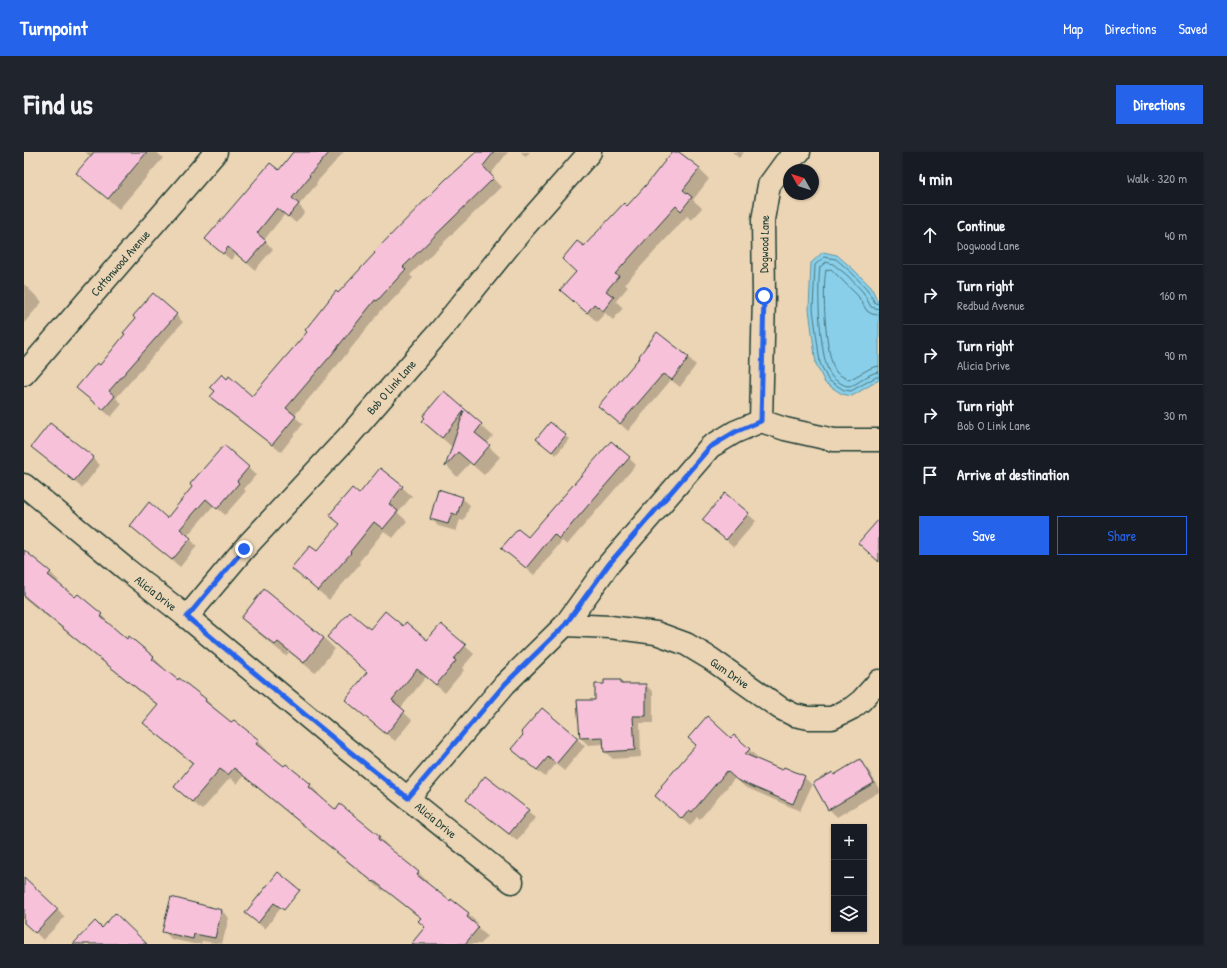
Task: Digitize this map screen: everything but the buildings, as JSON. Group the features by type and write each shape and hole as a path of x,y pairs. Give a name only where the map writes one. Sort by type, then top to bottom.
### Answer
{"street":[{"name":"Cottonwood Avenue","path":"24,374 31,351 216,152"},
{"name":"Bob O Link Lane","path":"187,617 244,549 348,437 525,226 590,152"},
{"name":"Dogwood Lane","path":"761,421 764,296 763,220 769,185 785,163 799,152"},
{"path":"408,798 505,684 565,625 609,564 710,447 735,432 761,421 785,429 834,440 879,440"},
{"name":"Alicia Drive","path":"24,485 344,747 512,882"},
{"name":"Gum Drive","path":"565,625 610,627 656,633 686,644 711,659 780,708 794,715 809,718 832,718 852,708 861,701 879,680"}],"water":[{"path":"823,252 837,255 854,270 871,287 879,304 879,380 852,396 842,394 825,383 816,364 809,309 811,263"}],"route":[{"path":"244,549 187,617 408,798 505,684 565,625 609,564 710,447 735,432 761,421 764,296"}]}
